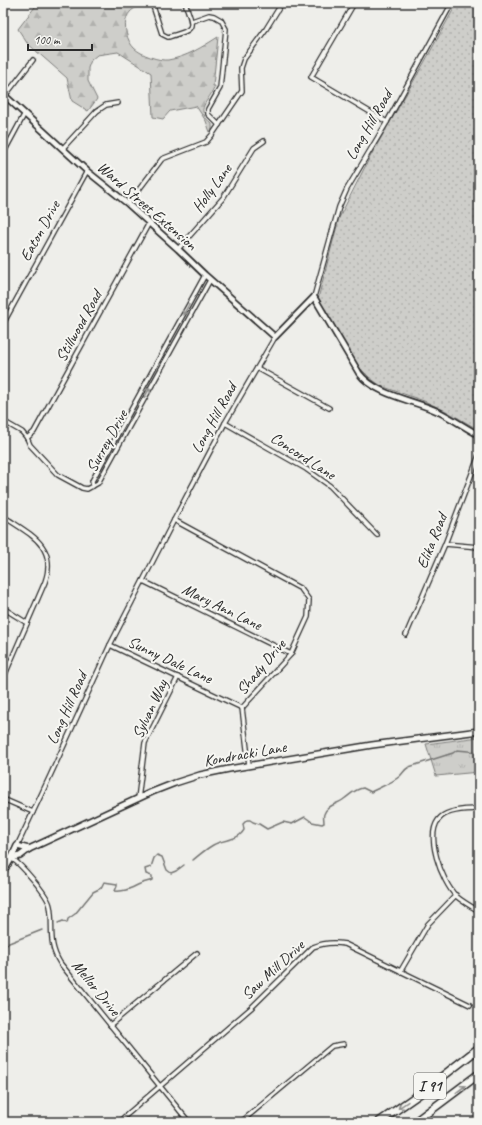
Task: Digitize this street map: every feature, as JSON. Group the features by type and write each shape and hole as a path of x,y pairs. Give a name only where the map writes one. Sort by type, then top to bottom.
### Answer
{"highway":[{"name":"I 91","path":"379,1122 425,1090 479,1048"},
{"name":"I 91","path":"415,1122 479,1074"}],"main road":[{"name":"Kondracki Lane","path":"11,858 20,856 30,849 168,785 192,777 249,765 479,731"},
{"path":"17,846 30,849"},
{"name":"Long Hill Road","path":"11,858 17,846"},
{"path":"3,872 11,858"}],"street":[{"path":"152,3 162,34 168,37 191,28 192,21 186,3"},
{"path":"128,204 162,158 206,142 212,135 242,91 241,68 244,58 266,29 282,3"},
{"name":"Long Hill Road","path":"17,846 110,645 225,423 274,337 314,297 339,207 347,188 387,122 452,3"},
{"path":"353,5 311,77 387,122"},
{"path":"192,21 214,16 221,20 226,29 220,88 208,109 208,114 219,125"},
{"path":"4,95 33,60"},
{"name":"Ward Street Extension","path":"4,95 24,115 63,148 87,171 128,204 178,248 205,276 274,337"},
{"path":"63,148 97,111 106,105 118,103"},
{"path":"3,154 24,115"},
{"name":"Holly Lane","path":"178,248 224,198 254,148 264,141"},
{"name":"Eaton Drive","path":"3,324 87,171"},
{"name":"Stillwood Road","path":"27,438 34,432 149,223"},
{"name":"Surrey Drive","path":"205,276 92,481 93,486 98,483 210,280"},
{"path":"314,297 359,373 368,383 380,390 438,411 479,435"},
{"path":"257,368 329,408"},
{"path":"3,421 22,432 30,445 54,472 82,488 87,489 93,486"},
{"name":"Concord Lane","path":"225,423 306,469 330,486 377,535"},
{"name":"Elika Road","path":"406,636 445,544 479,455"},
{"path":"3,516 39,542 45,549 49,566 48,575 3,679"},
{"name":"Shady Drive","path":"174,520 302,589 309,600 308,617 291,654 242,708 249,765"},
{"path":"445,544 479,547"},
{"name":"Mary Ann Lane","path":"143,581 291,654"},
{"path":"3,608 27,624"},
{"name":"Sunny Dale Lane","path":"110,645 242,708"},
{"name":"Sylvan Way","path":"138,799 145,743 178,677"},
{"path":"3,799 33,812"},
{"path":"479,808 461,810 442,815 436,821 434,830 434,844 437,861 443,877 456,895 479,912"},
{"name":"Mellor Drive","path":"11,858 19,864 48,900 50,907 52,944 58,959 189,1122"},
{"path":"400,972 428,924 456,895"},
{"name":"Saw Mill Drive","path":"121,1122 123,1118 251,1008 313,947 324,943 345,944 470,1005"},
{"path":"110,1025 197,953"},
{"path":"241,1122 332,1046 344,1044"}],"green space":[{"path":"38,3 142,3 128,14 125,25 128,37 137,51 160,60 182,57 218,37 213,86 215,86 204,105 203,110 206,119 212,124 212,129 210,132 206,121 196,106 170,111 163,119 153,117 151,73 118,52 97,55 91,60 88,68 88,81 97,99 88,111 72,101 67,78 27,43 18,29"},
{"path":"457,3 479,3 479,430 446,411 424,401 381,386 370,378 358,366 318,299 339,218 370,157"},
{"path":"479,737 479,772 436,776 426,744"}],"waterway":[{"path":"193,860 213,845 241,834 244,830 243,824 247,820 259,824 267,829 283,822 292,824 305,817 312,822 322,824 324,823 325,811 358,789 363,788 371,792 390,783 409,767 453,753 457,750 479,752"},
{"path":"58,923 63,921 67,923 68,919 75,914 93,892 101,888 104,882 117,884 115,891 122,891 152,880 152,876 146,874 145,869 151,867 154,858 157,855 162,857 167,870 171,873 184,865"},
{"path":"3,948 9,943 42,930"}]}
